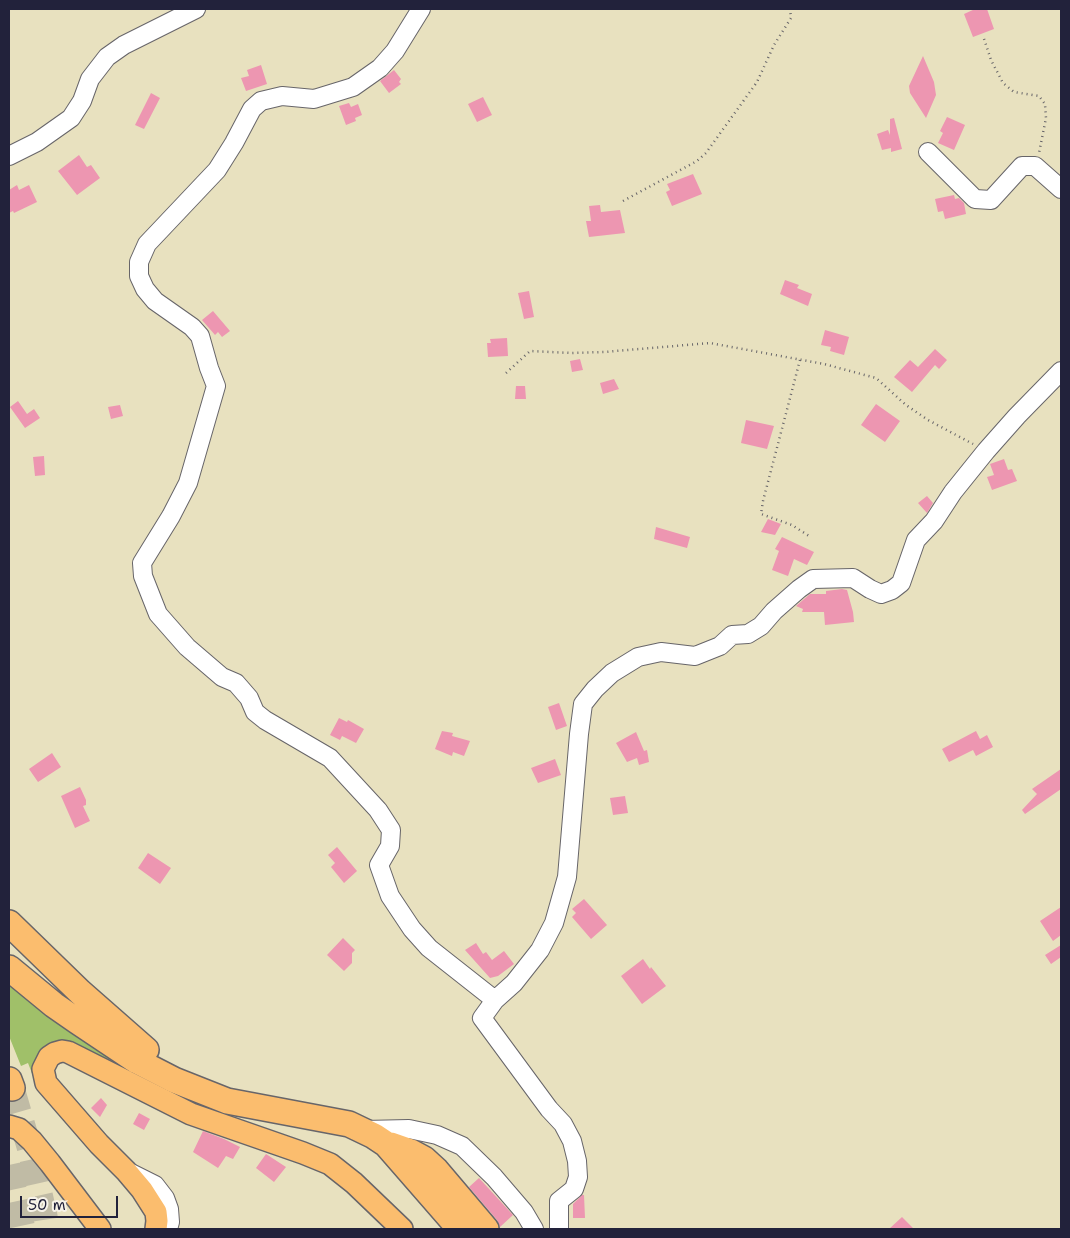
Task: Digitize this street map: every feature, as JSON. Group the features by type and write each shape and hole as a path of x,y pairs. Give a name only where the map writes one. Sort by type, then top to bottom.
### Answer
{"highway":[{"path":"9,923 125,1033 202,1092"},
{"path":"9,944 120,1049"},
{"path":"9,968 54,1005 153,1070 227,1101 349,1124 386,1144 411,1152 424,1159 450,1185 486,1229"},
{"path":"386,1144 460,1229"}],"main road":[{"path":"156,1229 156,1212 142,1190 46,1083 43,1069 45,1062 55,1053 68,1052 191,1114 330,1164 374,1200 402,1229"},
{"path":"9,1126 19,1129 32,1141 100,1229"}],"street":[{"path":"9,156 37,142 70,118 82,101 90,79 106,57 124,44 196,9"},
{"path":"421,9 395,51 380,68 353,87 314,99 282,96 260,101 252,109 217,170 147,244 139,262 139,276 145,289 155,302 186,322 200,336 208,368 216,386 188,483 171,516 142,563 143,576 158,614 187,647 222,677 236,683 249,698 255,712 265,720 330,758 378,810 391,830 390,846 379,866 390,896 412,928 429,948 495,1000"},
{"path":"928,152 975,199 991,200 1022,166 1035,166 1061,189"},
{"path":"559,1229 559,1201 574,1190 578,1177 577,1161 572,1141 563,1124 544,1102 482,1018 495,1000 514,983 540,950 554,923 567,877 579,734 584,704 595,689 612,673 638,657 662,652 696,656 720,646 732,635 748,634 761,626 774,611 812,579 853,578 881,594 892,590 901,583 916,540 934,521 953,492 1017,416 1061,371"},
{"path":"362,1130 409,1129 438,1135 462,1146 494,1177 524,1212 534,1229"},
{"path":"126,1170 155,1185 165,1198 169,1209 170,1222 168,1229"}],"path":[{"path":"623,201 697,161 706,152 757,82 774,45 791,18 790,9"},
{"path":"984,39 991,60 1003,83 1014,92 1039,96 1045,104 1046,118 1035,166"},
{"path":"506,373 530,351 604,352 710,343 824,364 876,378 906,405 928,420 986,451"},
{"path":"800,360 761,514 792,526 809,536"}],"green space":[{"path":"9,984 51,1018 151,1087 61,1043 36,1076 33,1076 28,1063 21,1066 9,1036"}],"building":[{"path":"975,9 987,9 994,29 973,37 964,14"},
{"path":"923,56 934,82 936,95 926,118 910,93 909,86"},
{"path":"261,65 267,84 246,91 241,78 249,76 247,70"},
{"path":"394,70 401,79 399,82 401,84 389,93 380,81"},
{"path":"151,93 160,98 144,129 135,125"},
{"path":"483,97 492,115 477,122 468,104"},
{"path":"349,103 351,107 358,104 362,115 355,118 356,121 346,125 339,106"},
{"path":"947,117 965,125 954,150 938,143 943,133 940,131"},
{"path":"894,118 902,149 891,152 891,148 882,150 877,134 888,130 890,135 890,119"},
{"path":"79,155 87,167 91,165 100,178 77,195 58,171"},
{"path":"693,174 702,194 672,206 666,192 670,190 667,184"},
{"path":"17,185 19,190 29,185 37,202 14,213 13,211 9,213 9,190"},
{"path":"954,195 955,199 959,198 964,203 966,214 945,219 943,211 938,212 935,199"},
{"path":"600,205 601,212 620,210 625,233 589,237 586,221 591,221 589,206"},
{"path":"785,280 799,285 797,288 812,294 808,306 780,294"},
{"path":"529,291 534,317 524,319 518,293"},
{"path":"213,311 230,331 222,337 218,332 215,335 202,320"},
{"path":"825,330 849,337 844,355 830,351 831,347 821,345"},
{"path":"507,338 508,356 488,357 487,343 491,343 490,339"},
{"path":"935,349 947,360 939,369 935,365 912,392 894,377 910,360 918,367"},
{"path":"580,359 583,370 572,372 570,361"},
{"path":"614,379 619,389 603,394 600,383"},
{"path":"516,386 525,386 526,399 515,399"},
{"path":"18,401 27,414 34,409 40,418 25,428 10,407"},
{"path":"876,404 900,421 885,442 861,425"},
{"path":"120,405 123,416 111,419 108,407"},
{"path":"746,420 774,426 767,449 741,443"},
{"path":"44,456 45,475 35,476 33,457"},
{"path":"1004,459 1008,470 1012,469 1017,481 992,490 987,477 994,475 990,464"},
{"path":"927,496 933,503 927,513 918,503"},
{"path":"768,519 781,524 775,535 761,532"},
{"path":"656,527 690,537 687,548 654,539"},
{"path":"782,537 814,552 807,565 794,559 788,576 772,570 779,551 775,549"},
{"path":"847,590 854,622 825,625 824,612 802,612 803,609 796,606 810,594 826,594 826,591"},
{"path":"559,703 567,726 556,730 548,707"},
{"path":"339,718 347,722 348,720 364,729 356,743 342,736 340,740 330,735"},
{"path":"442,731 453,733 452,736 470,741 464,756 453,752 452,756 435,749"},
{"path":"976,731 980,739 987,735 993,747 976,756 973,750 949,762 942,749"},
{"path":"636,732 644,751 647,750 649,762 639,765 637,758 627,762 616,743"},
{"path":"52,753 61,767 38,782 29,769"},
{"path":"555,759 561,775 538,783 531,768"},
{"path":"1061,769 1061,789 1025,814 1022,810 1037,794 1032,789"},
{"path":"80,787 86,800 86,805 83,806 90,821 75,828 61,796"},
{"path":"625,796 628,813 613,815 610,798"},
{"path":"337,847 357,871 344,883 331,867 335,863 328,855"},
{"path":"148,853 171,868 160,884 138,868"},
{"path":"584,899 607,925 591,939 572,917 576,913 572,909"},
{"path":"1061,907 1061,935 1053,941 1040,921"},
{"path":"343,938 355,950 352,953 352,963 344,971 327,955"},
{"path":"476,943 483,954 486,952 492,960 504,951 514,964 498,976 490,978 465,950"},
{"path":"1061,945 1061,957 1051,964 1045,955"},
{"path":"643,959 666,986 642,1004 621,976"},
{"path":"101,1098 107,1105 100,1117 91,1108"},
{"path":"139,1113 150,1119 144,1130 133,1124"},
{"path":"203,1131 240,1147 233,1159 226,1156 218,1168 193,1152"},
{"path":"266,1154 286,1167 274,1182 256,1168"},
{"path":"479,1178 513,1215 500,1227 497,1220 469,1187"},
{"path":"584,1195 585,1218 573,1218 573,1204"},
{"path":"902,1217 914,1229 889,1229"}],"tunnel":[{"path":"12,1088 30,1150 47,1229"},
{"path":"9,1165 23,1229"}]}
